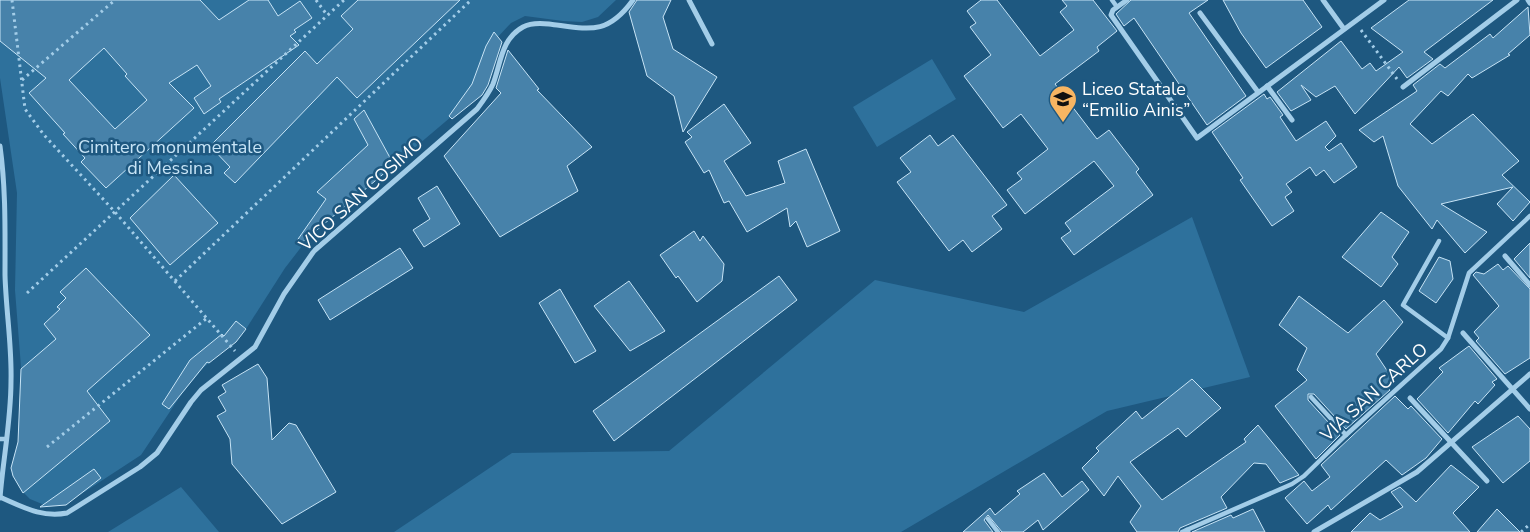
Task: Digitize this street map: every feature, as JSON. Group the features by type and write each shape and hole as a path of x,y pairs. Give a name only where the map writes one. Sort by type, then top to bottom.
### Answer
{"street":[{"name":"VICO SAN COSIMO","path":"0,498 40,514 67,513 148,462 164,444 201,390 255,347 284,294 314,251 477,109 489,92 505,46 517,31 533,24 579,29 606,26 617,20 633,0"},
{"path":"689,0 712,44"},
{"path":"1112,0 1117,7"},
{"path":"1127,0 1117,7 1111,15 1197,138 1384,0"},
{"path":"1323,0 1344,29"},
{"path":"1403,87 1517,0"},
{"path":"1200,12 1258,92"},
{"path":"1267,86 1292,120"},
{"path":"0,146 5,182 6,275 11,358 11,404 3,439 0,498"},
{"name":"VIA SAN CARLO","path":"1186,531 1299,481 1346,435 1441,349 1448,338 1469,273 1530,216"},
{"path":"1439,241 1403,305 1448,338"},
{"path":"1505,256 1530,285"},
{"path":"1463,334 1530,409"},
{"path":"1314,532 1417,472 1530,374"},
{"path":"1311,397 1346,435"},
{"path":"1410,398 1487,481"},
{"path":"988,520 998,532"}],"path":[{"path":"12,0 25,109 44,134 115,212 241,359"},
{"path":"22,80 115,0"},
{"path":"316,0 327,16"},
{"path":"27,293 344,0"},
{"path":"175,281 471,0"},
{"path":"1355,21 1403,87"},
{"path":"48,447 207,318"},
{"path":"1521,532 1530,524"}],"green space":[{"name":"Cimitero monumentale di Messina","path":"0,0 616,0 598,17 582,22 525,16 511,23 495,40 458,111 309,237 285,268 246,329 202,369 181,395 141,455 66,504 47,506 30,499 21,490 11,468 18,442 21,367 15,290 17,193 0,78"},
{"path":"932,59 956,99 877,147 853,107"},
{"path":"1192,217 1250,377 1107,411 901,532 394,532 512,453 669,451 875,280 1024,312"},
{"path":"181,487 219,532 108,532"}],"building":[{"path":"0,0 200,0 219,20 249,0 268,0 278,16 300,1 312,18 294,30 296,32 290,36 299,45 219,99 221,102 204,114 194,98 211,86 197,65 169,83 194,108 106,188 81,162 85,158 29,93 46,78 0,41","holes":["104,48 127,74 125,76 147,100 115,129 69,80"]},
{"path":"358,0 460,0 357,98 337,77 235,183 224,173 230,167 210,146 305,51 317,64 353,29 341,16"},
{"path":"637,0 671,0 663,17 673,49 717,77 683,132 674,96 647,76 629,12"},
{"path":"981,0 997,0 1040,56 1074,30 1060,12 1067,6 1062,0 1093,0 1117,31 1097,47 1099,51 1055,84 1097,139 1109,130 1139,169 1136,172 1153,195 1074,255 1061,238 1071,231 1065,223 1114,186 1094,161 1025,214 1007,190 1022,179 1017,173 1048,149 1021,114 1003,128 964,76 991,55 970,27 976,23 967,11"},
{"path":"1131,0 1208,0 1189,13 1246,96 1207,125 1134,18 1124,26 1116,14"},
{"path":"1223,0 1303,0 1322,27 1266,68 1241,33"},
{"path":"1409,0 1493,0 1424,52 1433,59 1407,78 1399,67 1355,114 1335,86 1316,97 1301,85 1311,100 1291,111 1277,92 1341,41 1362,69 1370,63 1376,71 1403,52 1371,28"},
{"path":"1528,7 1530,35 1508,54 1510,55 1472,78 1468,74 1448,96 1441,91 1410,124 1432,144 1473,114 1519,161 1502,175 1530,202 1513,221 1497,204 1513,187 1441,204 1487,232 1465,253 1437,220 1432,229 1398,186 1383,136 1374,142 1359,130 1417,91 1413,85 1440,64 1445,68 1490,34 1493,38"},
{"path":"494,32 502,42 488,85 482,95 452,119 449,116 472,84 486,46"},
{"path":"508,50 539,89 537,90 592,147 567,166 578,191 500,237 444,156 501,93 496,88"},
{"path":"1264,94 1267,99 1270,97 1283,115 1280,117 1296,141 1326,121 1336,136 1325,147 1329,151 1341,143 1357,167 1334,183 1324,170 1316,176 1310,167 1286,184 1292,192 1285,197 1294,211 1272,226 1240,180 1243,178 1212,132"},
{"path":"724,104 751,143 724,161 746,196 785,183 778,161 806,149 840,231 807,247 796,221 790,227 787,208 747,232 729,201 724,203 709,170 704,173 685,142 692,137 687,132"},
{"path":"364,110 394,165 299,245 296,242 326,199 317,192 368,145 354,119"},
{"path":"930,135 938,146 953,135 1007,205 992,216 1002,229 972,252 963,240 949,251 897,182 911,172 900,158"},
{"path":"174,175 218,223 170,265 130,218"},
{"path":"437,186 460,224 424,247 413,230 430,219 418,198"},
{"path":"1381,212 1409,232 1392,257 1398,264 1381,287 1342,257"},
{"path":"694,231 700,241 703,236 724,264 722,281 697,302 678,276 676,278 660,255"},
{"path":"1530,243 1530,278 1514,259"},
{"path":"400,248 413,268 330,320 318,300"},
{"path":"1439,257 1450,261 1453,279 1436,303 1419,291"},
{"path":"1498,264 1503,270 1508,266 1530,289 1530,358 1505,374 1476,341 1479,338 1474,332 1499,306 1473,275 1476,272 1484,274"},
{"path":"86,268 150,335 87,391 110,421 23,493 13,476 11,468 18,442 21,369 56,339 44,324 60,309 57,307 66,298 60,292"},
{"path":"779,276 797,300 614,441 593,411"},
{"path":"629,281 665,331 630,351 594,306"},
{"path":"560,289 596,351 575,363 539,303"},
{"path":"1299,296 1348,333 1384,300 1403,322 1376,354 1394,381 1387,387 1390,390 1346,429 1314,394 1308,394 1308,400 1340,435 1316,459 1275,406 1307,380 1297,370 1307,348 1279,325"},
{"path":"236,321 246,329 236,342 209,363 207,362 169,409 162,404 190,360 222,334 224,336"},
{"path":"1469,346 1497,379 1492,382 1495,385 1478,404 1475,401 1448,433 1417,399 1443,372 1439,368"},
{"path":"258,364 267,378 272,440 289,423 296,425 336,492 282,524 232,464 230,439 217,416 226,411 218,397 226,392 222,385"},
{"path":"1192,379 1221,408 1186,437 1178,428 1130,462 1162,500 1246,442 1244,439 1258,425 1299,475 1280,483 1266,464 1254,463 1221,497 1227,508 1180,528 1178,532 1137,532 1130,522 1141,506 1118,476 1104,496 1082,468 1099,451 1096,448 1136,411 1142,419"},
{"path":"1395,396 1408,409 1411,406 1442,439 1426,458 1402,475 1386,460 1331,510 1328,505 1307,524 1285,498 1304,481 1312,491 1330,477 1321,465"},
{"path":"1518,416 1530,429 1530,461 1503,483 1472,447"},
{"path":"1451,465 1479,487 1453,513 1470,532 1351,532 1370,513 1380,520 1403,507 1391,492 1400,487 1416,502"},
{"path":"94,469 101,478 66,505 40,507"},
{"path":"1044,473 1062,497 1082,481 1089,490 1043,530 1038,520 1023,532 1002,532 988,515 984,520 993,532 963,532 990,508 995,515 1020,494 1017,491"},
{"path":"1253,509 1265,532 1192,532 1231,515 1233,518"},
{"path":"1497,509 1520,532 1477,532"}],"place":[{"name":"Liceo Statale “Emilio Ainis”","path":"1063,123"}]}
